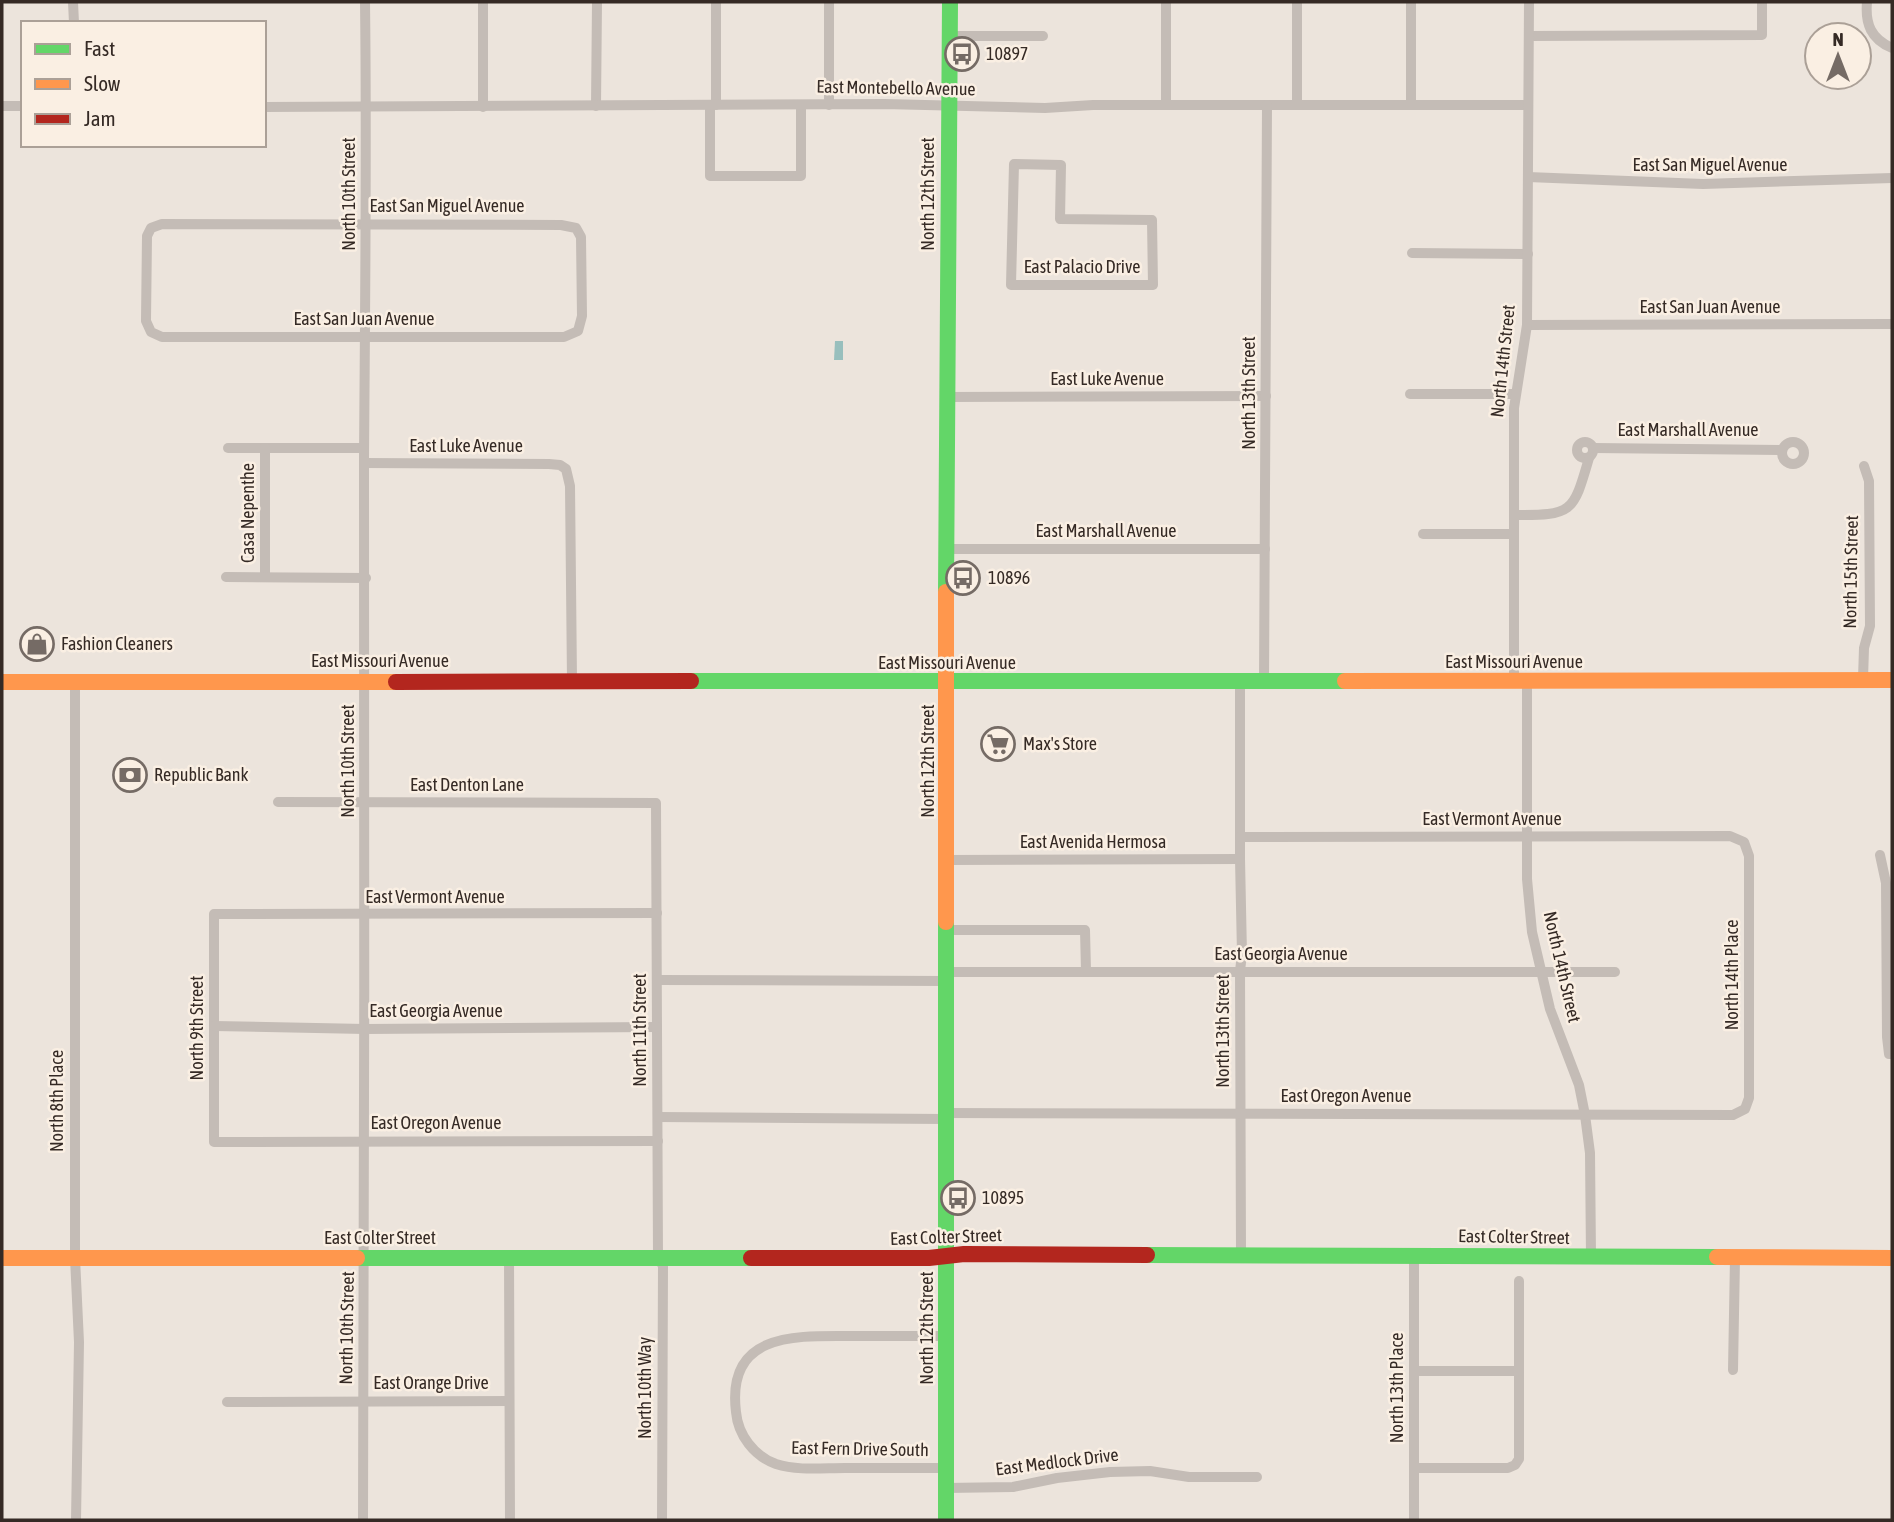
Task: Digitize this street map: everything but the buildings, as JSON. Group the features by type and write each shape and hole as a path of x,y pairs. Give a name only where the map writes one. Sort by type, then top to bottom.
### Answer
{"street":[{"path":"73,2 74,21"},
{"name":"North 10th Street","path":"363,1520 366,1257 365,2"},
{"path":"483,2 483,107"},
{"path":"596,106 597,2"},
{"path":"716,2 710,176 800,176 800,105"},
{"path":"829,2 829,105"},
{"name":"North 12th Street","path":"946,1520 950,2"},
{"path":"1166,2 1166,105"},
{"path":"1297,2 1297,105"},
{"path":"1411,2 1411,105"},
{"name":"North 14th Street","path":"1529,2 1527,325 1515,394 1514,515 1527,879 1532,932 1550,1009 1579,1085 1585,1115 1590,1153 1591,1257"},
{"path":"1529,36 1762,35 1762,2"},
{"path":"1867,2 1867,27 1874,36 1892,48"},
{"path":"950,36 1043,36"},
{"name":"East Montebello Avenue","path":"266,107 829,105 1045,108 1093,105 1528,105"},
{"name":"North 13th Street","path":"1264,681 1268,105"},
{"path":"2,106 21,106"},
{"name":"East Palacio Drive","path":"1014,164 1061,165 1060,219 1152,220 1153,285 1011,285 1014,164"},
{"name":"East San Miguel Avenue","path":"1528,177 1703,184 1892,178"},
{"name":"East San Miguel Avenue","path":"151,332 146,321 147,236 151,228 162,224 367,223 561,225 576,228 581,237 582,316 578,331"},
{"path":"1412,253 1528,254"},
{"name":"East San Juan Avenue","path":"1527,325 1892,324"},
{"name":"East San Juan Avenue","path":"151,332 162,337 564,337 578,331"},
{"path":"1410,394 1515,394"},
{"name":"East Luke Avenue","path":"947,397 1266,396"},
{"name":"Casa Nepenthe","path":"228,448 364,448"},
{"name":"Casa Nepenthe","path":"265,448 265,577"},
{"name":"East Marshall Avenue","path":"1514,515 1555,515 1566,510 1580,489 1591,453 1782,450"},
{"name":"East Luke Avenue","path":"364,463 549,464 560,465 566,469 570,486 572,680"},
{"name":"North 15th Street","path":"1863,679 1864,648 1870,626 1869,481 1864,466"},
{"path":"1423,534 1514,534"},
{"name":"East Marshall Avenue","path":"947,549 1265,549"},
{"name":"Casa Nepenthe","path":"226,577 366,578"},
{"name":"East Missouri Avenue","path":"2,682 1892,680"},
{"name":"North 13th Street","path":"1240,681 1241,1254"},
{"name":"North 8th Place","path":"75,682 75,1258 79,1342 76,1520"},
{"name":"East Denton Lane","path":"278,802 656,803"},
{"name":"North 11th Street","path":"656,803 658,1258"},
{"name":"East Vermont Avenue","path":"1240,836 1730,836 1744,842"},
{"name":"North 14th Place","path":"1744,842 1749,856 1749,1098 1745,1110"},
{"path":"1880,855 1886,883 1887,1037 1891,1054"},
{"name":"East Avenida Hermosa","path":"947,860 1240,859"},
{"name":"East Vermont Avenue","path":"214,914 657,913"},
{"name":"North 9th Street","path":"214,914 214,1142"},
{"path":"946,930 1085,930 1086,971"},
{"name":"East Georgia Avenue","path":"657,980 1086,971 1615,972"},
{"name":"East Georgia Avenue","path":"214,1027 657,1027"},
{"name":"East Oregon Avenue","path":"658,1117 1240,1113 1733,1115 1745,1110"},
{"name":"East Oregon Avenue","path":"214,1142 658,1141"},
{"name":"East Colter Street","path":"2,1258 929,1258 964,1254 1892,1258"},
{"name":"North 13th Place","path":"1414,1255 1414,1520"},
{"path":"509,1257 510,1520"},
{"name":"North 10th Way","path":"658,1258 663,1266 662,1520"},
{"path":"1733,1370 1735,1258"},
{"path":"1414,1468 1508,1468 1515,1465 1519,1458 1519,1280"},
{"name":"East Fern Drive South","path":"946,1468 801,1469 772,1462 749,1446 737,1422 735,1395 736,1384 751,1355 774,1341 807,1336 947,1336"},
{"path":"1414,1371 1518,1371"},
{"name":"East Orange Drive","path":"227,1402 509,1401"},
{"name":"East Medlock Drive","path":"946,1488 1013,1487 1056,1478 1110,1472 1150,1471 1189,1477 1256,1477"}],"water":[{"path":"835,341 843,341 843,360 834,360"}],"traffic: fast":[{"path":"946,592 950,2"},
{"path":"691,681 1345,681"},
{"path":"946,922 946,1520"},
{"path":"1147,1255 1717,1257"},
{"path":"357,1258 751,1258"}],"traffic: slow":[{"path":"946,592 946,922"},
{"path":"1345,681 1892,680"},
{"path":"2,682 396,682"},
{"path":"1717,1257 1892,1258"},
{"path":"2,1258 357,1258"}],"traffic: jam":[{"path":"396,682 691,681"},
{"path":"751,1258 929,1258 964,1254 1147,1255"}],"place":[{"name":"10897","path":"962,54"},
{"name":"10896","path":"963,578"},
{"name":"Fashion Cleaners","path":"37,644"},
{"name":"Max's Store","path":"998,744"},
{"name":"Republic Bank","path":"130,775"},
{"name":"10895","path":"958,1198"}]}
